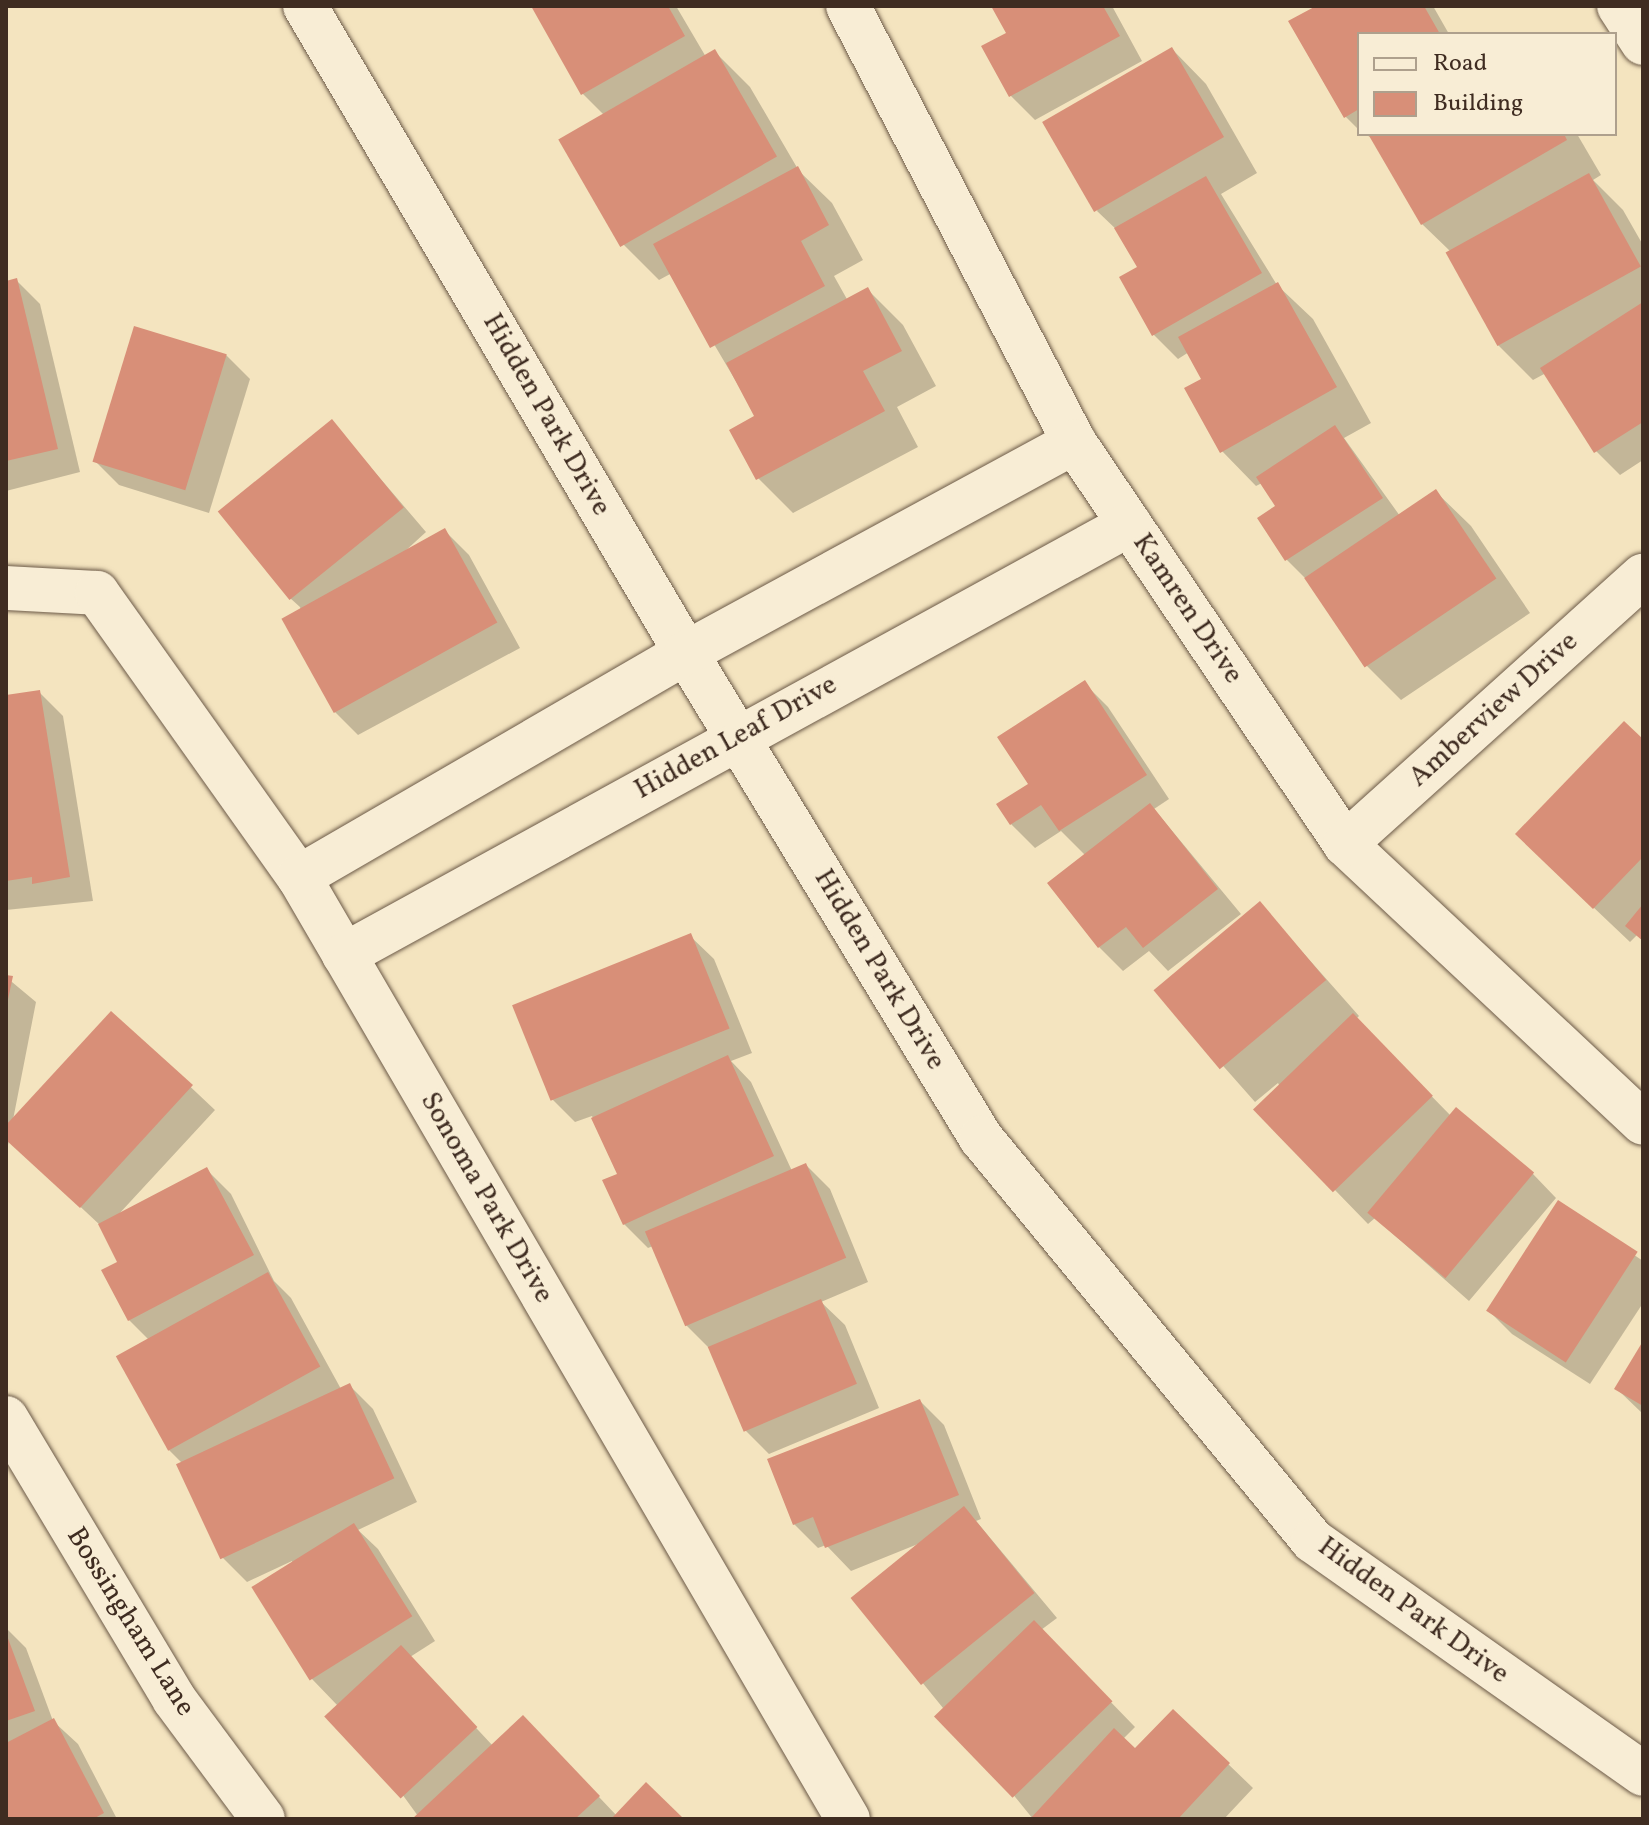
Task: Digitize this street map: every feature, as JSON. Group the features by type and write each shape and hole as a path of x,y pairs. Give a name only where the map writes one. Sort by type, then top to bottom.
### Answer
{"street":[{"name":"Hidden Park Drive","path":"305,6 686,653 981,1138 1313,1541 1643,1774"},
{"name":"Kamren Drive","path":"848,6 1074,442 1345,844 1643,1123"},
{"path":"1619,6 1643,43"},
{"path":"299,877 686,653 1074,442"},
{"name":"Hidden Leaf Drive","path":"344,955 736,736 1130,524"},
{"name":"Amberview Drive","path":"1345,844 1643,576"},
{"name":"Sonoma Park Drive","path":"6,588 97,593 299,877 848,1819"},
{"name":"Bossingham Lane","path":"6,1418 174,1699 263,1819"}],"building":[{"path":"531,6 668,6 685,36 581,95"},
{"path":"991,6 1103,6 1120,36 1009,97 981,46 1006,33"},
{"path":"1316,6 1424,6 1439,32 1357,32 1357,110 1344,118 1288,21"},
{"path":"1172,47 1224,137 1094,212 1042,122"},
{"path":"715,49 777,156 620,247 558,140"},
{"path":"1369,136 1565,136 1567,140 1421,225"},
{"path":"798,166 829,225 801,241 825,286 710,348 653,244"},
{"path":"1589,173 1641,267 1497,346 1446,253"},
{"path":"1206,176 1262,273 1152,336 1119,277 1137,267 1114,228"},
{"path":"17,278 58,449 6,461 6,281"},
{"path":"1278,282 1337,387 1220,453 1184,388 1201,379 1178,337"},
{"path":"868,287 902,351 863,371 885,411 756,480 729,430 754,416 726,363"},
{"path":"1643,302 1643,422 1594,453 1540,368"},
{"path":"134,326 227,354 185,490 92,462"},
{"path":"332,419 404,508 290,600 218,512"},
{"path":"1335,425 1383,498 1285,561 1257,518 1275,506 1256,477"},
{"path":"1436,489 1496,579 1365,667 1304,578"},
{"path":"445,528 497,622 334,713 281,619"},
{"path":"1085,680 1147,775 1059,831 1041,805 1010,825 996,804 1028,784 997,737"},
{"path":"40,690 70,877 32,884 32,877 6,881 6,695"},
{"path":"1624,721 1643,739 1643,857 1593,909 1515,834"},
{"path":"1150,803 1218,889 1143,948 1126,927 1098,948 1047,883"},
{"path":"1260,901 1326,980 1220,1069 1154,990"},
{"path":"1643,904 1643,941 1625,926"},
{"path":"691,933 730,1028 551,1101 512,1005"},
{"path":"6,975 13,976 7,1004 6,1004"},
{"path":"111,1011 193,1085 80,1208 6,1140 6,1125"},
{"path":"1353,1013 1433,1096 1333,1192 1253,1110"},
{"path":"728,1055 774,1156 623,1225 602,1180 617,1174 591,1118"},
{"path":"1456,1107 1534,1173 1445,1278 1367,1213"},
{"path":"806,1163 846,1258 685,1326 645,1231"},
{"path":"207,1167 254,1255 128,1321 101,1270 117,1262 98,1224"},
{"path":"1558,1200 1638,1252 1566,1362 1486,1311"},
{"path":"268,1272 320,1366 168,1451 116,1356"},
{"path":"821,1299 857,1384 744,1432 708,1347"},
{"path":"1643,1341 1643,1406 1614,1389"},
{"path":"350,1383 394,1478 220,1559 176,1464"},
{"path":"920,1399 959,1495 825,1548 813,1517 793,1525 767,1459"},
{"path":"964,1506 1034,1593 921,1685 851,1598"},
{"path":"354,1523 412,1616 310,1680 251,1587"},
{"path":"1034,1620 1112,1701 1013,1798 934,1717"},
{"path":"6,1633 35,1711 6,1721"},
{"path":"401,1645 477,1727 401,1799 324,1717"},
{"path":"1173,1709 1230,1763 1178,1819 1030,1819 1114,1728 1135,1748"},
{"path":"523,1715 600,1796 575,1819 412,1819"},
{"path":"54,1718 104,1813 93,1819 6,1819 6,1743"},
{"path":"646,1782 684,1819 611,1819"}]}
